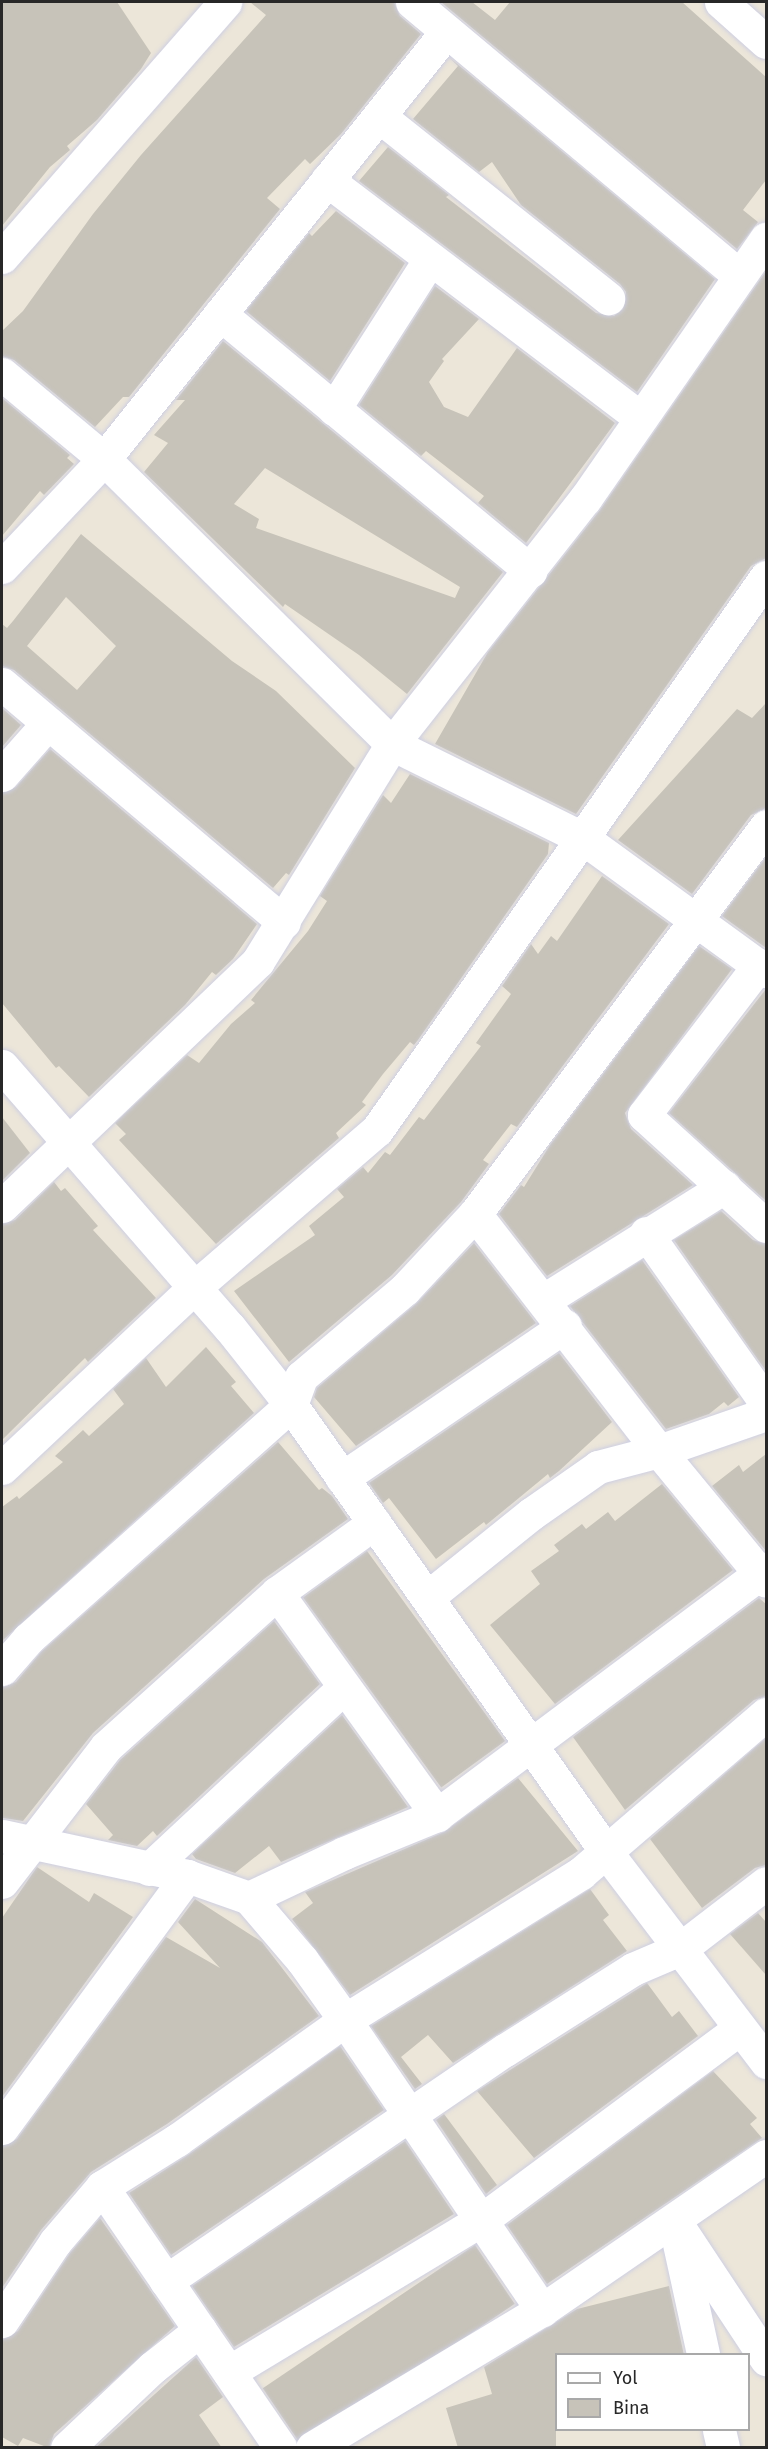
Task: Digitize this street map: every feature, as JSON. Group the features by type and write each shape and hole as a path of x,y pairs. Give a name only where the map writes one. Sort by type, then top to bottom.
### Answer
{"street":[{"path":"2,257 225,2"},
{"path":"412,2 739,275"},
{"path":"722,2 766,42"},
{"path":"2,567 104,459 447,31"},
{"path":"379,116 608,298"},
{"path":"327,180 640,418"},
{"path":"2,1206 258,961 392,744 531,572 766,239"},
{"path":"334,409 430,259"},
{"path":"220,314 531,572"},
{"path":"2,374 104,459 392,744 584,839 763,968 644,1115 766,1226"},
{"path":"2,1468 195,1287 377,1130 584,839 757,612 766,578"},
{"path":"2,684 284,922"},
{"path":"2,775 48,723"},
{"path":"2,1669 28,1639 291,1405 301,1377 405,1288 475,1214 697,921 766,826"},
{"path":"2,1066 195,1287 291,1405 374,1523 429,1596 607,1853 766,2062"},
{"path":"544,1300 646,1233 724,1187"},
{"path":"249,1898 344,1852 437,1815 764,1574 659,1451 565,1326 475,1214"},
{"path":"646,1233 766,1403"},
{"path":"342,1478 565,1326"},
{"path":"429,1596 531,1514 598,1467 659,1451 766,1414"},
{"path":"2,1882 15,1840 106,1747 277,1593 374,1523"},
{"path":"277,1593 343,1688 437,1815"},
{"path":"149,1869 343,1688"},
{"path":"2,2321 55,2242 102,2187 177,2140 345,2020 581,1873 766,1714"},
{"path":"15,1840 187,1876 249,1898 302,1960 345,2020 483,2219 542,2310"},
{"path":"2,2128 187,1876"},
{"path":"166,2281 411,2114 633,1969 680,1949 766,1883"},
{"path":"229,2372 483,2219 740,2028"},
{"path":"312,2448 542,2310 766,2156"},
{"path":"102,2187 281,2448"},
{"path":"674,2220 703,2353"},
{"path":"674,2220 766,2359"},
{"path":"67,2448 153,2367 200,2330"},
{"path":"719,2431 723,2448"}],"building":[{"path":"2,2 117,2 151,53 141,69 97,120 67,146 70,150 50,167 2,226"},
{"path":"250,2 394,2 400,16 421,34 341,134 310,164 305,159 267,198 280,209 129,397 123,397 95,427 14,360 2,356 2,331 23,311 93,214 141,155 266,15"},
{"path":"441,2 472,2 495,20 510,2 682,2 766,77 766,180 743,210 758,222 737,249"},
{"path":"450,58 715,279 637,392 359,181 388,147 449,195 446,197 596,313 614,316 623,309 626,292 620,284 521,205 492,162 479,172 413,119 458,66"},
{"path":"336,211 405,263 330,381 246,311 309,233 312,236"},
{"path":"766,271 766,558 751,566 576,814 435,744 488,652 600,510"},
{"path":"435,286 479,319 442,359 444,361 429,382 444,407 468,417 517,348 615,423 526,543 478,503 484,496 426,451 421,456 359,405"},
{"path":"223,341 503,572 407,694 359,655 285,604 283,607 144,472 168,443 154,435 185,400 176,400","holes":["265,468 460,587 455,598 256,528 259,519 234,504"]},
{"path":"2,398 70,455 67,458 74,464 44,495 40,491 2,536"},
{"path":"81,534 232,661 276,691 355,768 289,875 286,873 273,888 14,670 2,666 2,624 7,628","holes":["66,597 116,646 77,690 27,646"]},
{"path":"766,703 766,808 751,815 692,894 618,840 737,709 752,718"},
{"path":"2,708 21,725 2,747"},
{"path":"50,749 257,924 233,959 216,975 212,972 185,1005 89,1097 59,1066 56,1068 2,1003 2,793 16,787"},
{"path":"410,774 549,843 548,854 418,1040 414,1045 410,1042 383,1074 362,1102 366,1105 336,1133 339,1138 216,1244 119,1140 126,1134 115,1123 187,1055 199,1063 231,1024 255,1003 251,1000 308,931 327,901 320,896 383,795 391,803"},
{"path":"766,857 766,948 722,916"},
{"path":"602,876 669,924 517,1127 511,1124 483,1160 489,1164 461,1202 392,1275 289,1362 234,1291 315,1235 309,1226 344,1197 337,1189 363,1167 368,1173 385,1152 390,1155 419,1117 424,1120 481,1046 476,1043 511,994 502,986 531,944 538,954 551,936 557,941"},
{"path":"699,946 732,969 625,1113 631,1129 693,1185 547,1276 499,1214 521,1185 524,1187 550,1145"},
{"path":"766,989 766,1201 669,1113"},
{"path":"2,1117 30,1153 2,1181"},
{"path":"54,1182 61,1191 65,1188 98,1226 93,1230 156,1298 88,1362 85,1358 2,1440 2,1224 15,1220"},
{"path":"721,1211 753,1240 766,1244 766,1371 674,1240"},
{"path":"474,1243 536,1323 356,1446 314,1397 317,1388 417,1303"},
{"path":"642,1260 739,1397 728,1406 724,1402 709,1414 666,1429 570,1306"},
{"path":"206,1347 236,1382 231,1386 254,1413 2,1641 2,1507 17,1496 19,1499 63,1462 55,1456 83,1430 89,1436 124,1404 113,1389 146,1358 166,1387"},
{"path":"559,1353 612,1422 559,1471 550,1478 548,1474 486,1525 484,1522 436,1559 389,1498 383,1503 369,1483"},
{"path":"278,1442 319,1490 322,1488 332,1496 348,1519 264,1579 93,1733 23,1821 3,1818 2,1687 16,1682 41,1652"},
{"path":"766,1454 766,1551 712,1486 739,1465 743,1472"},
{"path":"662,1484 733,1570 555,1704 490,1625 540,1584 531,1571 559,1551 554,1545 582,1524 586,1529 608,1512 615,1521"},
{"path":"367,1551 505,1741 441,1788 303,1597"},
{"path":"759,1598 766,1604 766,1696 754,1700 625,1810 573,1737"},
{"path":"274,1621 320,1684 157,1836 153,1831 137,1846 108,1840 113,1835 86,1804 120,1760"},
{"path":"342,1715 408,1807 281,1862 269,1846 235,1873 196,1859 192,1854"},
{"path":"766,1738 766,1865 755,1868 702,1908 650,1839"},
{"path":"518,1778 578,1851 350,1995 292,1919 313,1903 305,1892 444,1832"},
{"path":"37,1867 89,1902 94,1893 133,1917 2,2097 2,1918"},
{"path":"590,1889 609,1915 603,1920 627,1951 453,2063 428,2035 401,2057 422,2084 415,2089 371,2026"},
{"path":"195,1899 262,1942 319,2016 167,2124 91,2172 41,2230 2,2288 2,2146 17,2139 166,1937 220,1968 178,1922"},
{"path":"758,1913 766,1922 766,1975 730,1934"},
{"path":"647,1983 672,2017 679,2011 698,2036 534,2158 477,2091"},
{"path":"340,2046 384,2110 171,2255 129,2193 188,2155"},
{"path":"713,2071 757,2118 750,2124 762,2138 547,2284 507,2225"},
{"path":"444,2114 497,2185 486,2194 436,2120"},
{"path":"405,2141 454,2214 234,2347 192,2286"},
{"path":"100,2218 175,2326 54,2434 49,2448 23,2438 18,2446 2,2437 2,2340 18,2331 70,2253"},
{"path":"475,2245 515,2304 302,2447 263,2388"},
{"path":"669,2286 684,2353 555,2353 556,2448 458,2448 446,2408 492,2394 484,2367 577,2309"},
{"path":"196,2357 223,2397 199,2415 222,2448 95,2448"}]}
